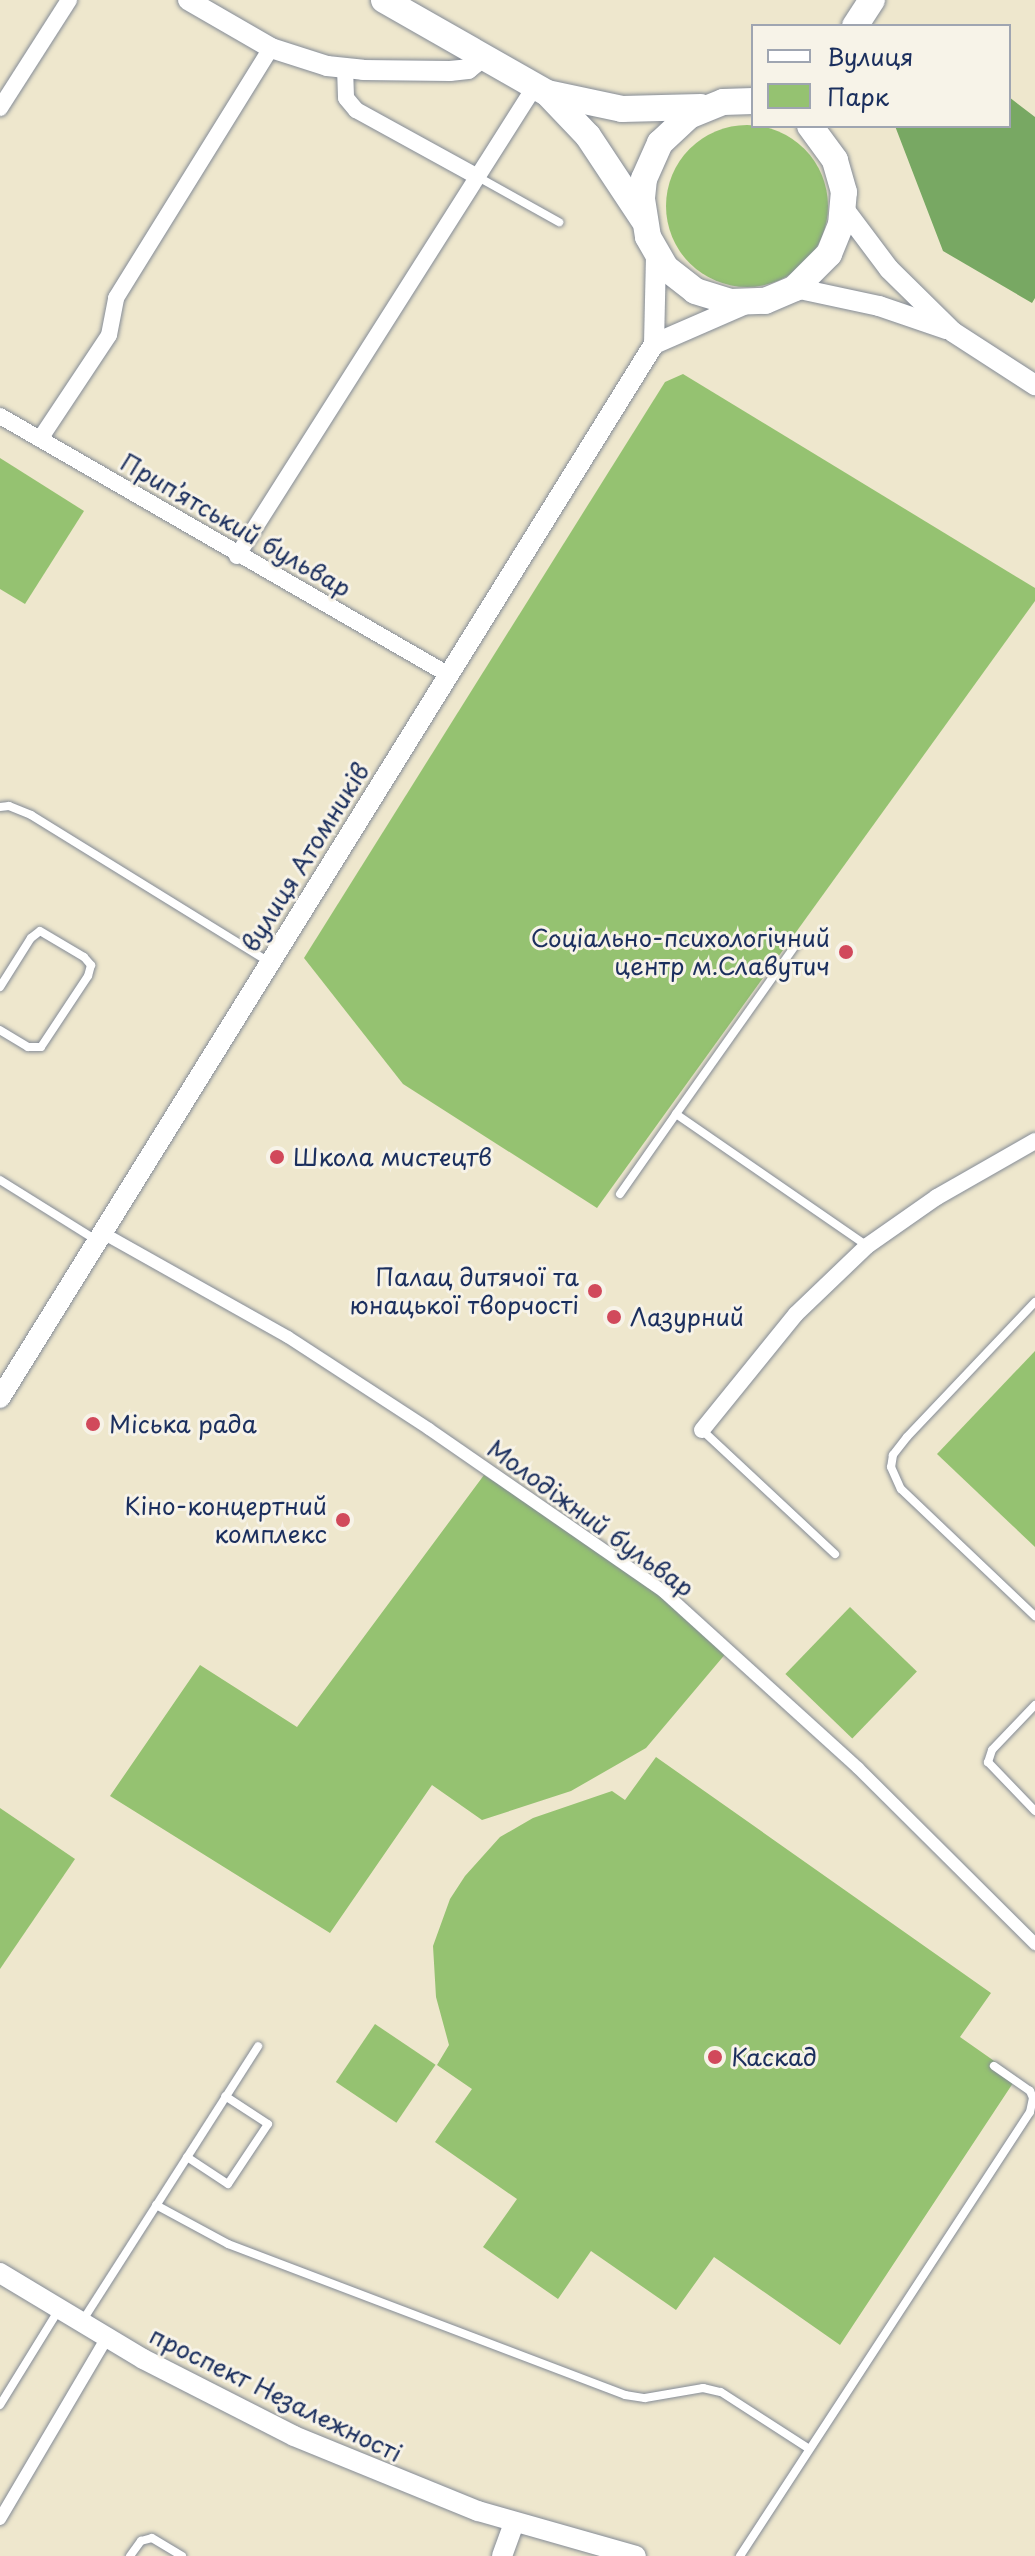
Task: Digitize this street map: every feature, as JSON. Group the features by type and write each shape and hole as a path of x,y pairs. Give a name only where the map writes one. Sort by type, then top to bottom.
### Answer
{"main road":[{"path":"384,0 541,90 588,136 643,219 656,253 673,275 695,291 721,300 765,301 795,288 829,254 844,209 833,128"},
{"path":"856,24 872,0"},
{"path":"541,90 622,109 708,107 751,101"},
{"path":"643,219 644,179 660,143 690,115 708,107"},
{"path":"811,128 835,160"}],"street":[{"path":"0,108 69,0"},
{"path":"188,0 271,48 307,61 345,68 450,71 468,69 483,57"},
{"path":"40,439 109,335 116,298 271,48"},
{"path":"345,68 346,98 356,110 478,177"},
{"path":"237,556 478,177 541,90"},
{"path":"844,209 889,269 953,332 1035,385"},
{"path":"656,253 654,344 748,303"},
{"path":"795,288 879,306 953,332"},
{"name":"вулиця Атомників","path":"0,1398 654,344"},
{"name":"Припʼятський бульвар","path":"0,416 237,556 449,675"},
{"path":"702,1430 796,1314 867,1246 937,1197 1035,1141"},
{"name":"Молодіжний бульвар","path":"99,1236 299,1344 481,1464 664,1592 848,1759 1035,1944"},
{"name":"проспект Незалежності","path":"0,2273 106,2339 307,2442 398,2481 514,2523 636,2556"},
{"path":"0,2519 106,2339"},
{"path":"502,2556 514,2523"}],"lane":[{"path":"478,177 559,222"},
{"path":"0,807 9,806 31,815 270,962"},
{"path":"0,987 31,938 40,931 84,957 91,965 88,976 41,1047 28,1047 0,1030"},
{"path":"620,1194 797,943"},
{"path":"676,1114 839,1223 867,1246"},
{"path":"0,1180 99,1236"},
{"path":"1035,1302 907,1437 893,1455 891,1467 901,1489 1035,1616"},
{"path":"702,1430 835,1554"},
{"path":"1035,1705 992,1750 988,1762 1035,1811"},
{"path":"80,2324 258,2046"},
{"path":"740,2556 1030,2112 1033,2098 1030,2091 994,2066"},
{"path":"187,2157 228,2184 268,2124 225,2096"},
{"path":"156,2205 228,2244 625,2395 645,2398 703,2388 721,2392 808,2448"},
{"path":"0,2405 58,2310"},
{"path":"130,2556 147,2538 182,2556"}],"green space":[{"path":"1011,99 1035,117 1035,298 1032,303 943,251 896,128 1011,128"},
{"path":"731,126 769,128 792,138 815,161 827,190 827,222 815,251 792,274 763,286 731,286 702,274 679,251 667,222 667,190 679,161 702,138"},
{"path":"683,374 1035,588 1035,601 597,1208 403,1084 304,958 665,382"},
{"path":"0,458 84,511 25,604 0,589"},
{"path":"1035,1351 1035,1547 937,1454"},
{"path":"484,1475 631,1571 727,1652 646,1748 571,1791 482,1820 432,1785 330,1933 110,1796 200,1665 297,1727"},
{"path":"850,1607 917,1672 852,1739 785,1674"},
{"name":"Каскад","path":"656,1757 991,1993 960,2037 1017,2077 840,2345 714,2257 676,2310 591,2251 558,2299 483,2247 517,2199 435,2142 472,2089 437,2065 449,2045 436,1997 433,1946 450,1899 465,1876 500,1837 533,1818 612,1791 625,1800"},
{"path":"0,1808 75,1859 0,1969"},
{"path":"375,2024 436,2065 396,2123 336,2082"}],"place":[{"name":"Соціально-психологічний центр м.Славутич","path":"846,952"},
{"name":"Школа мистецтв","path":"277,1157"},
{"name":"Палац дитячої та юнацької творчості","path":"595,1291"},
{"name":"Лазурний","path":"614,1317"},
{"name":"Міська рада","path":"93,1424"},
{"name":"Кіно-концертний комплекс","path":"343,1520"},
{"name":"Каскад","path":"715,2057"}]}
